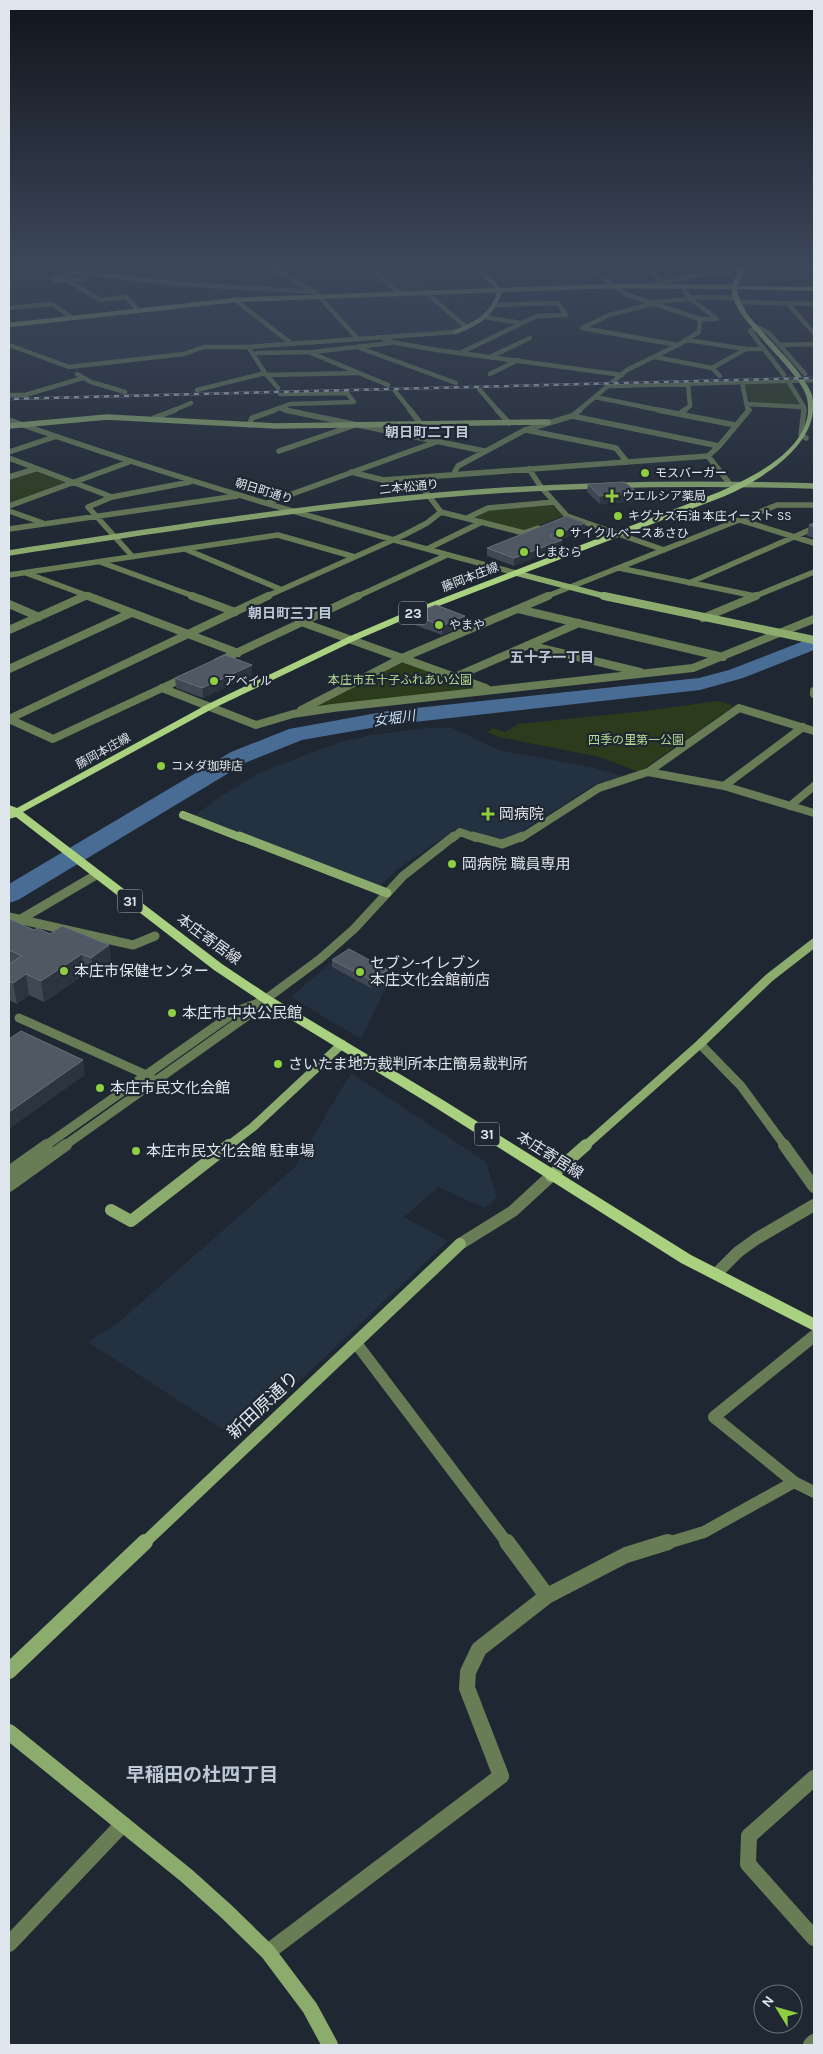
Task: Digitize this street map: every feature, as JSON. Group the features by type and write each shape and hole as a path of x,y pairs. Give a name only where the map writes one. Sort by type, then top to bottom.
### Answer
{"main road":[{"path":"786,361 806,390 813,407 813,421 809,435"},
{"name":"藤岡本庄線","path":"11,812 208,707 351,639 748,483 788,456 809,435"},
{"name":"本庄寄居線","path":"11,812 56,844 218,968 266,999 342,1044 686,1260 814,1325"}],"street":[{"path":"53,361 69,367 83,378 125,392"},
{"path":"69,367 123,361"},
{"path":"257,361 278,388"},
{"path":"330,361 388,385"},
{"path":"396,361 456,383"},
{"path":"490,374 516,361"},
{"path":"523,361 627,379"},
{"path":"453,475 458,466 525,430 572,416 620,377 648,361"},
{"path":"679,361 712,368 720,376"},
{"path":"712,368 725,361"},
{"path":"773,361 784,375"},
{"path":"791,361 805,374"},
{"path":"197,390 266,374 358,373"},
{"path":"674,378 814,374"},
{"path":"9,396 25,395 83,378"},
{"path":"788,381 804,408 801,435 809,435"},
{"path":"610,386 812,381 814,388"},
{"path":"351,472 383,480 708,456 719,446 749,410 742,382"},
{"path":"679,414 690,406 688,383"},
{"path":"479,388 509,423"},
{"path":"249,425 252,418 290,404 354,402 347,392 280,394 290,404"},
{"path":"395,392 421,424"},
{"path":"595,397 735,425"},
{"path":"154,418 192,403"},
{"path":"747,404 804,408"},
{"path":"278,408 484,451"},
{"path":"572,416 719,446"},
{"path":"9,426 107,417 154,418 249,425 548,422"},
{"name":"朝日町通り","path":"9,420 129,462 294,512 516,573"},
{"path":"279,451 356,424"},
{"path":"525,430 616,448 628,462"},
{"path":"9,452 54,437"},
{"path":"267,503 436,442"},
{"path":"708,456 729,483"},
{"path":"9,458 112,496"},
{"path":"9,506 70,482 129,462"},
{"path":"9,477 35,469"},
{"path":"529,469 540,487 570,517 664,550"},
{"path":"415,478 431,496 441,512 524,533 543,527"},
{"path":"132,556 88,507 112,496 193,481"},
{"name":"二本松通り","path":"9,553 294,512 431,496 540,487 646,483 748,483 814,486"},
{"path":"9,529 240,495"},
{"path":"467,518 488,508 554,502"},
{"path":"293,714 402,658 570,587 776,504 814,505"},
{"path":"9,511 45,524"},
{"path":"9,719 280,589 393,540 439,516 441,512"},
{"path":"561,521 570,517"},
{"path":"740,520 814,543"},
{"path":"427,550 482,522"},
{"path":"689,582 814,528"},
{"path":"9,575 278,535 355,557"},
{"path":"184,549 280,589"},
{"path":"212,664 304,623 447,555"},
{"path":"99,561 235,612"},
{"path":"618,568 755,596"},
{"path":"703,618 814,572"},
{"path":"25,573 238,653"},
{"path":"516,573 614,599 814,640"},
{"path":"9,630 86,596"},
{"path":"9,604 39,617"},
{"path":"518,609 723,657"},
{"path":"9,669 131,613"},
{"path":"162,688 256,725 293,714 693,668 785,634 814,619"},
{"path":"304,623 490,690"},
{"path":"455,677 579,623"},
{"path":"528,645 648,674"},
{"path":"9,719 53,739 196,672"},
{"path":"9,1186 247,1016 266,999 320,959 354,929 403,876 460,832 502,844 531,832 599,788 646,774 739,708 814,731"},
{"path":"724,786 803,727"},
{"path":"646,774 724,786 814,813"},
{"path":"790,806 814,786"},
{"path":"182,815 387,894"},
{"path":"12,920 94,874"},
{"path":"12,920 134,945 155,936"},
{"path":"551,1176 700,1044 797,954 814,943"},
{"path":"9,1172 237,1011 266,999"},
{"path":"19,1018 158,1080"},
{"path":"111,1210 131,1221 254,1127 342,1044"},
{"path":"700,1044 741,1086 814,1187"},
{"name":"新田原通り","path":"9,1671 460,1244 512,1211 551,1176"},
{"path":"716,1274 738,1252 756,1238 814,1206"},
{"path":"814,1336 714,1417 794,1482 814,1492"},
{"path":"356,1343 547,1596"},
{"path":"268,1952 501,1776 467,1688 468,1672 479,1649 547,1596 626,1555 704,1532 794,1482"},
{"path":"9,1732 187,1876 268,1952 310,2008 330,2045"},
{"path":"814,1778 749,1836 748,1864 814,1938"},
{"path":"9,1944 123,1824"},
{"path":"811,2045 814,2042"}],"shaded area":[{"path":"54,361 113,361 68,366"},
{"path":"428,728 452,728 499,750 595,768 623,776 596,784 512,837 500,840 490,839 456,829 395,871 379,887 194,816 220,797 259,773 308,754 341,742 370,735"},
{"path":"343,952 391,976 361,1039 291,997"},
{"path":"351,1073 486,1162 497,1197 485,1208 438,1187 404,1217 448,1241 238,1439 88,1342 119,1322 295,1167"}],"green space":[{"path":"783,382 789,386 795,395 798,406 751,403 745,384"},
{"path":"32,472 63,481 63,483 9,504 9,479"},
{"path":"549,504 564,516 522,531 476,519 476,517 491,510"},
{"name":"本庄市五十子ふれあい公園","path":"403,662 473,685 474,689 320,707 316,705 397,663"},
{"name":"四季の里第一公園","path":"717,701 734,706 639,772 600,757 499,737 487,732 493,728 505,732 518,724 645,711"}],"building":[{"path":"624,482 639,493 600,496 588,484"},
{"path":"567,516 585,523 550,536 562,540 514,558 487,548"},
{"path":"436,605 465,616 442,626 412,614"},
{"path":"225,655 252,665 202,688 175,678"},
{"path":"9,919 34,930 37,928 50,934 62,926 109,945 91,958 82,954 41,981 26,974 13,983 9,981 9,964 22,956 9,950"},
{"path":"349,949 388,970 371,980 332,960"},
{"name":"本庄市民文化会館","path":"21,1031 83,1060 9,1112 9,1039"}],"waterway":[{"name":"女堀川","path":"9,895 239,757 297,734 388,718 700,684 736,674 814,643"}],"railway":[{"path":"9,399 814,378"}],"place":[{"name":"モスバーガー","path":"645,473"},
{"name":"ウエルシア薬局","path":"612,496"},
{"name":"キグナス石油 本庄イースト SS","path":"618,516"},
{"name":"サイクルベースあさひ","path":"560,533"},
{"name":"しまむら","path":"524,552"},
{"name":"やまや","path":"439,625"},
{"name":"アベイル","path":"214,681"},
{"name":"コメダ珈琲店","path":"161,766"},
{"name":"岡病院","path":"488,814"},
{"name":"岡病院 職員専用","path":"452,864"},
{"name":"本庄市保健センター","path":"64,971"},
{"name":"セブン-イレブン 本庄文化会館前店","path":"360,972"},
{"name":"本庄市中央公民館","path":"172,1013"},
{"name":"さいたま地方裁判所本庄簡易裁判所","path":"278,1064"},
{"name":"本庄市民文化会館","path":"100,1088"},
{"name":"本庄市民文化会館 駐車場","path":"136,1151"}],"district":[{"name":"朝日町二丁目","path":"427,432"},
{"name":"朝日町三丁目","path":"290,613"},
{"name":"五十子一丁目","path":"552,657"},
{"name":"早稲田の杜四丁目","path":"202,1774"}]}
